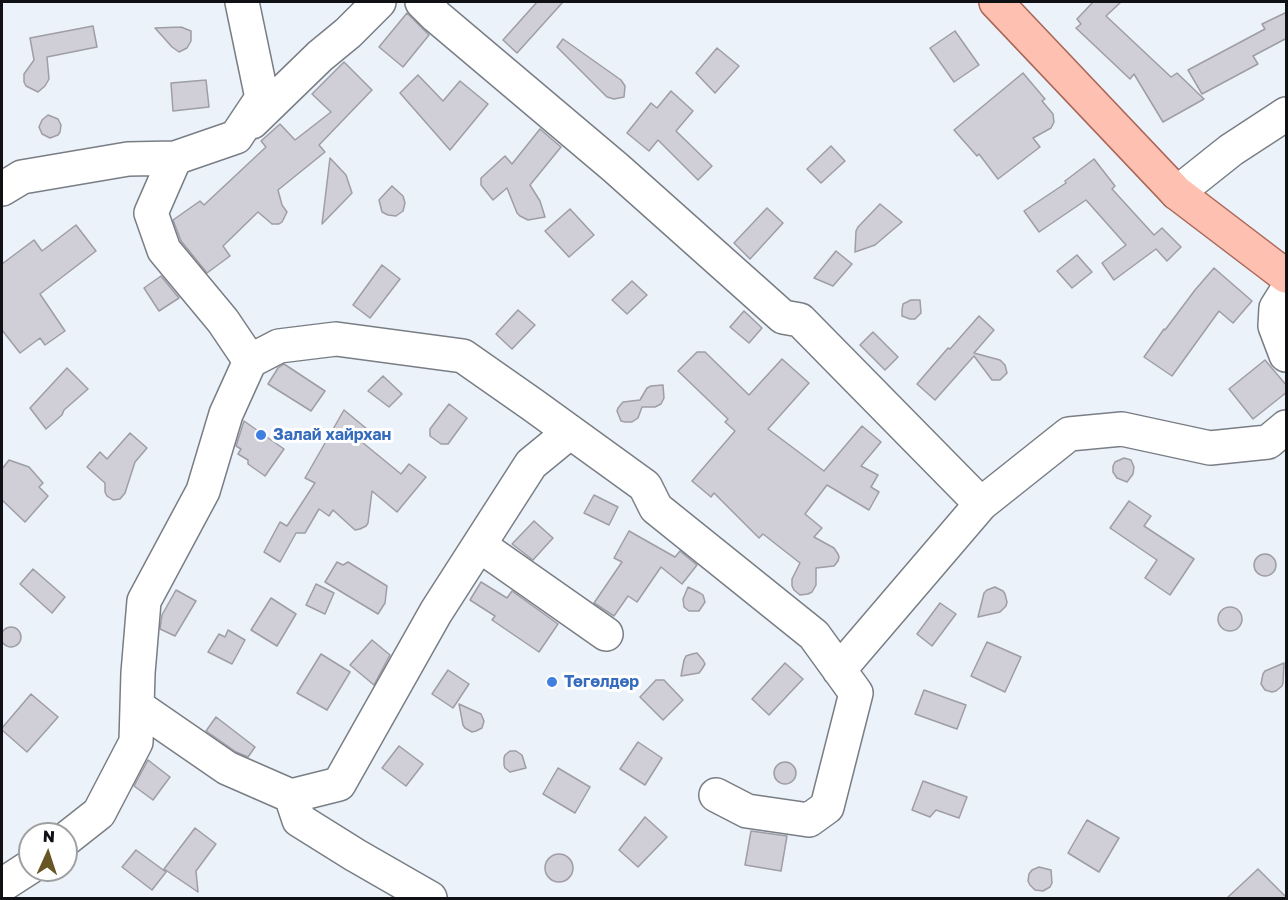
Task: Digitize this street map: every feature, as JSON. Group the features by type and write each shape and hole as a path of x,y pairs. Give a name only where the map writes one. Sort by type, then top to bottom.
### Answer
{"main road":[{"path":"1007,5 1177,194 1287,276"}],"street":[{"path":"236,137 262,98 242,2"},
{"path":"2,189 22,177 128,159 175,158 236,137 320,56 369,14 379,2"},
{"path":"422,2 616,168 783,317 800,320 981,504"},
{"path":"1177,194 1231,150 1287,114"},
{"path":"175,158 151,213 164,250 223,321 250,361"},
{"path":"1287,292 1276,308 1275,326 1287,355"},
{"path":"78,830 99,813 136,742 144,602 203,490 226,414 250,361 279,346 336,339 463,356 645,486 656,508 814,635 856,693 827,807 809,820 747,811 716,795"},
{"path":"839,670 981,504 1069,434 1122,429 1210,448 1268,442 1284,437"},
{"path":"137,706 227,768 291,796 339,784 436,612 531,464 570,432"},
{"path":"479,545 606,634"},
{"path":"291,796 299,820 430,898"},
{"path":"2,885 18,875"}],"building":[{"path":"537,2 563,2 517,53 503,40"},
{"path":"1093,2 1121,2 1106,16 1171,77 1177,73 1204,99 1163,122 1134,74 1130,79 1076,28 1081,24 1077,19"},
{"path":"1287,12 1287,38 1253,56 1258,64 1202,94 1188,70 1265,29 1262,24"},
{"path":"407,13 429,35 403,67 379,47"},
{"path":"93,26 97,47 47,57 49,79 45,86 38,92 26,86 24,74 34,60 30,38"},
{"path":"181,27 191,31 191,41 187,48 179,52 155,28"},
{"path":"955,31 979,65 954,82 930,48"},
{"path":"563,39 621,80 625,86 624,97 614,99 607,97 557,47"},
{"path":"717,48 739,66 715,93 696,73"},
{"path":"344,62 372,90 319,145 325,152 278,190 282,205 287,212 282,222 272,224 258,212 223,246 230,256 207,273 181,241 173,220 200,201 204,205 266,147 261,141 280,124 295,140 331,112 312,94"},
{"path":"1023,73 1045,99 1042,101 1053,114 1054,122 1051,128 1033,138 1040,147 998,179 979,154 977,156 954,130"},
{"path":"418,75 443,101 460,81 488,104 450,150 400,93"},
{"path":"206,80 209,107 173,111 171,83"},
{"path":"671,91 693,111 676,131 712,166 698,180 658,140 649,151 627,133 651,103 657,108"},
{"path":"48,115 58,119 61,125 58,135 50,138 42,134 39,127"},
{"path":"540,129 561,147 530,185 540,201 545,217 528,220 517,213 507,188 493,200 481,185 481,178 505,156 512,164"},
{"path":"831,146 845,161 821,183 807,169"},
{"path":"330,158 346,175 352,193 322,224"},
{"path":"1094,159 1115,186 1112,189 1154,235 1162,228 1181,247 1167,261 1156,249 1114,280 1102,263 1126,245 1086,200 1039,232 1024,211 1066,183 1065,181"},
{"path":"392,186 403,196 405,203 403,211 396,216 382,212 379,200"},
{"path":"880,204 902,222 875,245 855,252 858,227"},
{"path":"767,208 783,223 750,259 734,243"},
{"path":"570,209 594,235 569,257 545,231"},
{"path":"76,225 96,251 40,294 65,331 45,345 40,338 20,353 2,330 2,264 34,240 42,251"},
{"path":"836,251 852,264 833,286 814,278"},
{"path":"1077,255 1092,272 1072,288 1057,271"},
{"path":"382,265 400,279 370,318 353,305"},
{"path":"1214,268 1252,301 1233,323 1219,311 1172,376 1144,357"},
{"path":"161,276 179,298 159,311 144,288"},
{"path":"632,281 647,295 627,314 612,300"},
{"path":"911,300 920,300 921,313 915,319 902,316 903,304"},
{"path":"518,310 535,325 512,349 496,334"},
{"path":"744,311 762,328 749,343 730,327"},
{"path":"979,316 994,330 974,353 1000,360 1005,365 1007,373 1000,380 992,380 974,356 935,400 917,384"},
{"path":"873,332 898,357 885,370 860,345"},
{"path":"697,352 705,352 749,395 782,359 809,383 768,429 824,471 862,426 881,442 861,466 878,475 871,487 879,492 869,510 827,485 805,514 822,528 814,537 834,548 839,557 834,566 816,568 816,585 808,594 800,595 792,586 792,579 800,563 763,534 759,538 714,493 711,497 692,481 735,431 725,422 728,419 678,371"},
{"path":"1265,360 1287,386 1287,392 1253,419 1229,389"},
{"path":"284,364 325,391 311,411 268,384 278,368"},
{"path":"67,368 88,389 46,429 30,408"},
{"path":"383,376 402,394 389,407 368,391"},
{"path":"663,385 664,398 661,404 655,407 642,407 638,418 632,422 621,421 617,411 623,402 640,400 647,388"},
{"path":"449,404 467,418 448,444 441,444 430,436 430,429"},
{"path":"344,410 367,429 357,438 401,474 409,464 426,477 397,512 372,491 368,523 360,529 355,530 333,510 329,516 319,509 305,533 296,533 280,562 264,552 280,522 287,526 315,483 305,478"},
{"path":"244,421 284,449 265,476 238,454 241,449 236,446"},
{"path":"130,433 147,448 135,462 125,493 120,499 113,500 105,492 105,483 87,467 100,452 107,459"},
{"path":"1124,458 1131,460 1134,467 1133,474 1127,482 1117,478 1113,472 1115,462"},
{"path":"9,460 29,467 43,483 39,487 48,496 25,522 2,500 2,469"},
{"path":"594,495 618,507 609,525 584,513"},
{"path":"1129,501 1151,516 1144,526 1194,559 1170,595 1145,578 1157,560 1110,528"},
{"path":"534,521 553,538 533,560 512,544"},
{"path":"629,531 675,557 680,551 697,565 682,584 661,567 637,602 628,596 614,616 594,603 622,562 614,558"},
{"path":"1261,554 1269,554 1276,561 1276,569 1269,576 1261,576 1254,569 1254,561"},
{"path":"337,562 343,565 348,562 387,586 385,603 378,614 325,582"},
{"path":"33,569 65,597 52,613 20,584"},
{"path":"481,582 507,598 512,591 558,624 539,652 492,620 495,616 470,600"},
{"path":"316,584 334,593 325,614 306,605"},
{"path":"688,587 703,595 705,602 699,611 689,611 684,607 683,599"},
{"path":"995,587 1005,594 1006,606 1000,612 978,617 984,593"},
{"path":"176,590 196,601 175,636 160,629 162,615"},
{"path":"271,598 296,614 277,646 251,630"},
{"path":"940,603 956,614 932,646 917,634"},
{"path":"1230,607 1239,610 1242,619 1239,628 1230,631 1221,628 1218,619 1221,610"},
{"path":"11,627 18,630 21,637 18,644 11,647 4,644 1,637 4,630"},
{"path":"228,630 245,640 232,664 208,652 219,634 225,637"},
{"path":"372,640 390,655 374,685 350,665"},
{"path":"987,642 1021,657 1005,692 971,676"},
{"path":"697,653 705,664 702,669 699,673 681,676 686,656"},
{"path":"321,654 350,672 327,710 297,693"},
{"path":"785,663 803,679 769,715 752,699"},
{"path":"1284,663 1282,686 1272,692 1265,690 1261,684 1265,671"},
{"path":"448,670 469,684 453,708 432,694"},
{"path":"656,680 664,680 683,700 663,720 640,697"},
{"path":"924,690 966,705 957,729 915,714"},
{"path":"31,694 58,717 27,752 2,728"},
{"path":"459,704 481,714 484,721 482,728 472,732 465,728"},
{"path":"216,717 255,747 248,757 236,752 206,731"},
{"path":"638,742 662,758 645,785 620,769"},
{"path":"399,746 423,764 406,786 382,768"},
{"path":"510,751 516,751 522,755 526,768 510,772 505,768 504,758"},
{"path":"148,760 170,777 153,800 134,786"},
{"path":"785,762 793,765 796,773 793,781 785,784 777,781 774,773 777,765"},
{"path":"558,768 590,787 575,813 543,794"},
{"path":"923,781 967,797 959,818 936,810 930,817 912,810"},
{"path":"645,817 667,837 638,867 619,850"},
{"path":"1087,820 1119,838 1099,872 1068,853"},
{"path":"195,828 216,844 196,871 198,892 164,869"},
{"path":"751,831 787,836 781,871 745,865"},
{"path":"136,850 166,872 152,890 122,867"},
{"path":"559,854 569,858 573,868 569,878 559,882 549,878 545,868 549,858"},
{"path":"1039,867 1051,870 1052,883 1043,891 1035,890 1028,881 1032,870"},
{"path":"1258,869 1287,898 1227,898"}],"place":[{"name":"Залай хайрхан","path":"261,435"},
{"name":"Төгөлдөр","path":"552,682"}]}
